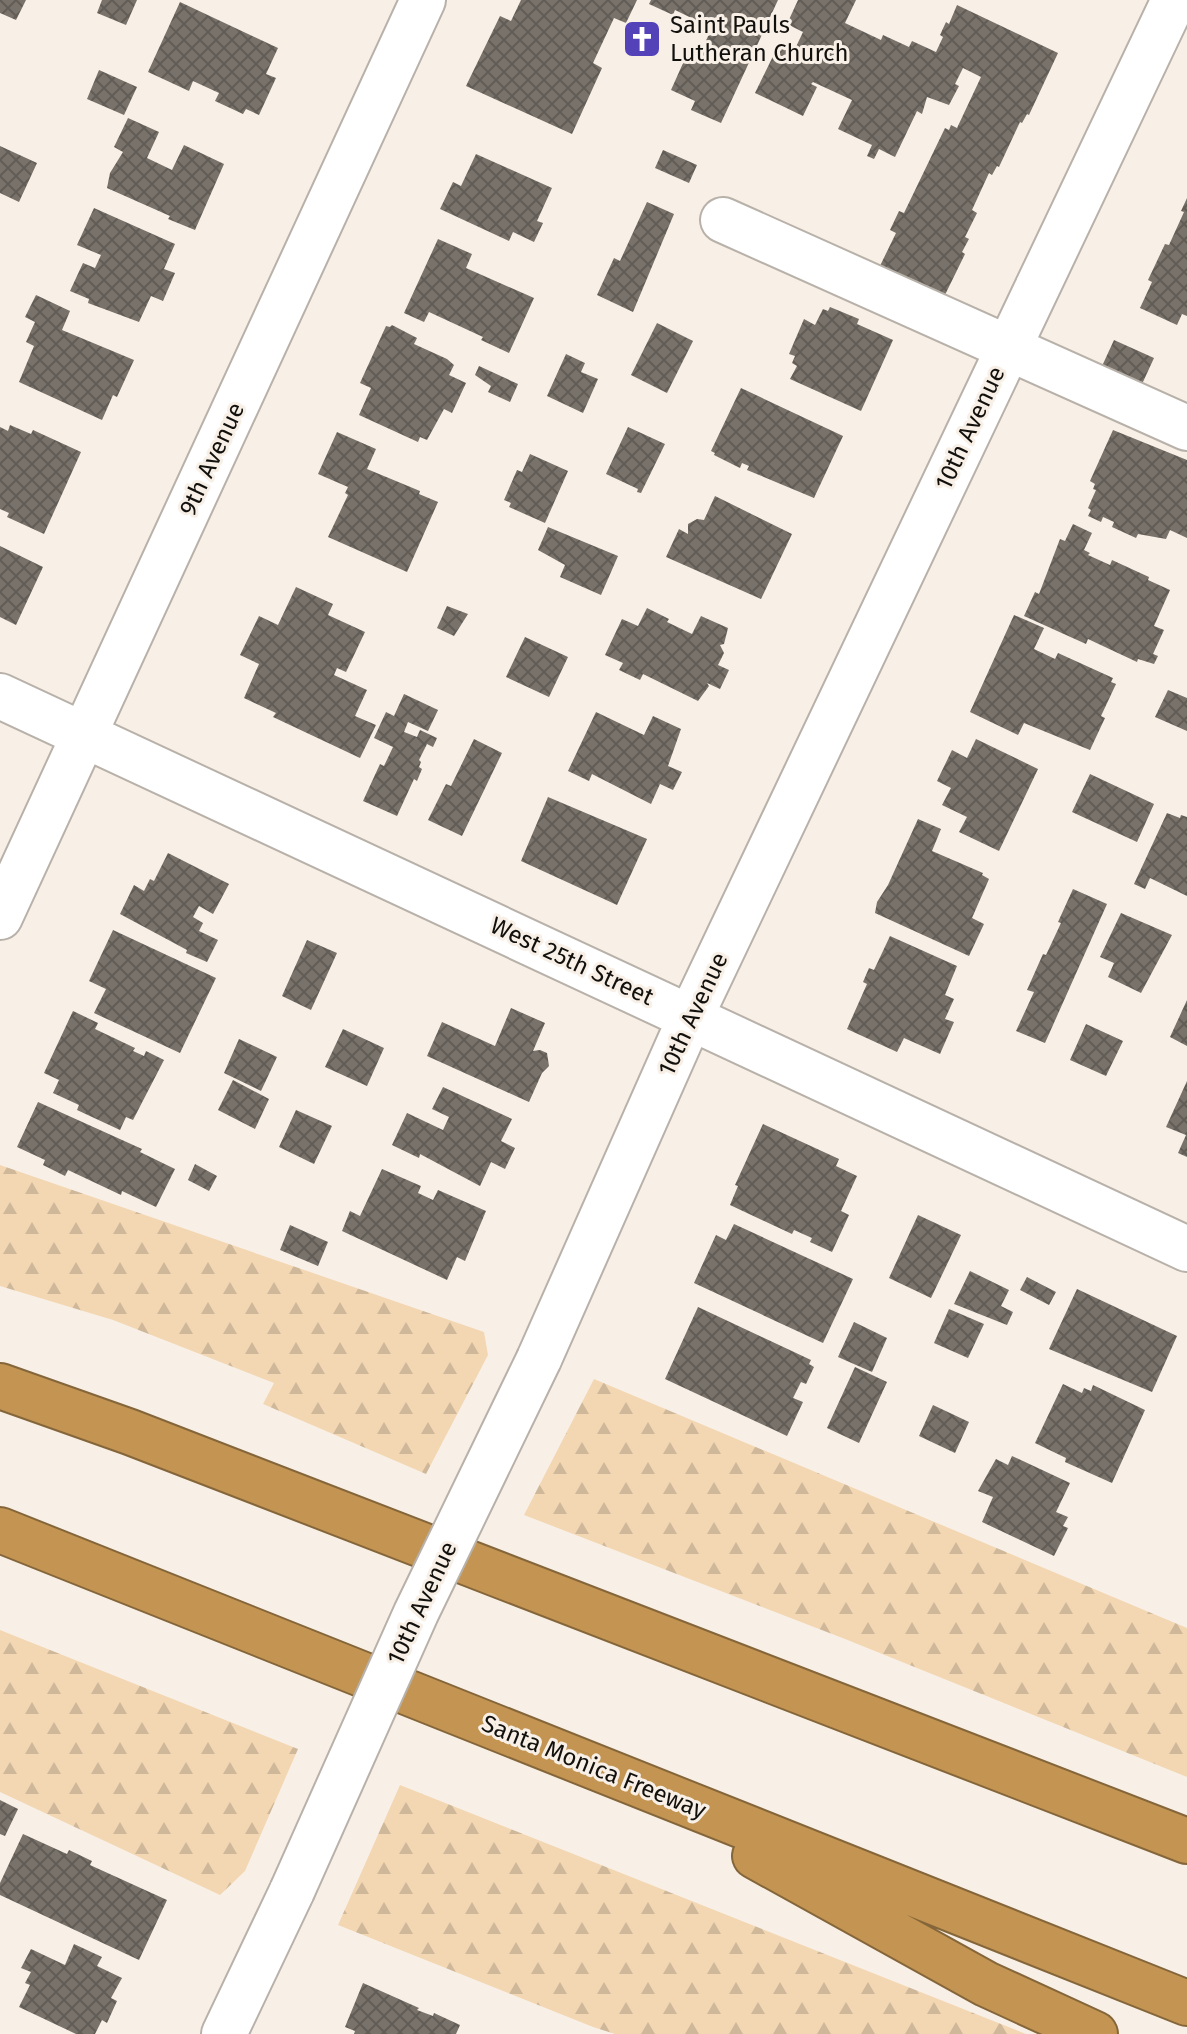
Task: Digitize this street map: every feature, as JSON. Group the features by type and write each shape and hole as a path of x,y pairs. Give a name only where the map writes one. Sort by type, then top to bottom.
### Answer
{"highway":[{"path":"0,1386 130,1432 1187,1841"},
{"name":"Santa Monica Freeway","path":"0,1530 1187,2003"},
{"path":"742,1669 1187,1814"},
{"path":"599,1769 986,1984 1095,2034"}],"street":[{"name":"9th Avenue","path":"0,917 423,0"},
{"name":"10th Avenue","path":"224,2034 292,1891 416,1613 539,1359 691,1016 1174,0"},
{"path":"723,220 1187,428"},
{"name":"West 25th Street","path":"0,696 1187,1249"}],"green space":[{"path":"0,1165 484,1332 488,1355 426,1474 263,1404 274,1383 113,1320 0,1286"},
{"path":"594,1379 1187,1628 1187,1777 845,1639 524,1515"},
{"path":"0,1630 298,1749 245,1871 220,1895 0,1792"},
{"path":"400,1785 1026,2034 615,2034 593,2027 338,1925"}],"building":[{"path":"0,0 26,0 16,20 0,13"},
{"path":"102,0 137,0 126,25 97,13"},
{"path":"521,0 637,0 626,23 614,18 593,63 602,68 572,134 466,86 500,16 511,21"},
{"path":"651,0 778,0 721,123 691,110 695,101 671,90 688,52 698,57 712,28 675,10 673,15 649,4"},
{"path":"798,0 856,0 845,23 881,40 883,35 909,47 912,41 936,52 943,37 940,35 946,22 949,24 957,5 1058,53 1029,115 1020,122 999,167 992,175 989,173 972,210 977,213 965,237 969,239 962,252 965,254 942,301 878,270 896,233 890,230 899,211 904,213 945,128 949,130 951,125 957,128 981,77 963,68 955,84 959,86 949,105 927,97 922,114 917,111 895,157 879,149 874,159 867,156 872,145 838,129 852,100 813,82 811,84 817,87 803,116 755,93 777,48 781,51 784,44 795,49 803,32 787,24"},
{"path":"180,2 278,48 266,74 276,78 259,115 246,109 243,114 215,101 219,93 193,81 189,91 148,72"},
{"path":"99,70 137,87 124,115 87,99"},
{"path":"128,118 159,132 147,158 172,170 184,145 224,164 195,230 107,188 110,173 123,152 114,147"},
{"path":"0,146 37,163 19,202 0,193"},
{"path":"663,150 697,165 689,183 655,168"},
{"path":"476,154 552,188 537,221 543,223 534,242 513,232 509,241 440,209 453,182 461,186"},
{"path":"1187,198 1187,316 1182,314 1177,325 1140,308 1152,282 1148,280 1165,244 1169,245"},
{"path":"647,202 674,214 633,312 597,295 614,258 620,261"},
{"path":"94,208 175,244 164,269 175,273 163,301 151,296 139,322 88,303 89,299 70,291 83,263 95,268 101,255 77,245"},
{"path":"438,239 472,254 466,268 534,298 509,353 429,312 424,322 404,313"},
{"path":"36,295 70,311 62,330 134,360 117,397 113,395 102,420 19,382 34,346 26,342 35,322 25,317"},
{"path":"830,307 859,319 857,324 893,340 861,411 790,379 797,366 792,363 795,356 789,354 804,319 815,325 823,309 828,311"},
{"path":"657,323 693,341 667,393 631,375"},
{"path":"392,325 417,338 414,344 447,359 454,365 449,375 466,383 452,413 444,409 427,440 420,437 418,442 359,415 371,388 360,383 386,326"},
{"path":"1114,340 1154,358 1137,395 1097,377"},
{"path":"566,354 585,363 581,372 598,379 583,413 547,396"},
{"path":"479,366 518,384 510,402 488,392 491,386 475,375"},
{"path":"741,388 843,436 814,498 747,470 749,466 742,463 740,468 711,451"},
{"path":"10,425 31,434 33,430 81,452 44,534 7,517 9,513 0,509 0,427 8,431"},
{"path":"628,427 665,444 641,493 606,474"},
{"path":"1113,430 1187,460 1187,538 1170,530 1166,539 1138,534 1136,538 1112,527 1114,522 1103,517 1101,522 1088,516 1096,490 1093,489 1095,484 1090,481"},
{"path":"337,432 376,449 367,469 438,502 407,572 328,537 348,495 345,493 348,487 318,474"},
{"path":"530,454 568,471 545,523 509,507 511,503 504,500 517,470 522,472"},
{"path":"715,496 792,534 761,599 666,557 679,529 688,534 688,524 697,519 704,520"},
{"path":"1073,524 1092,533 1084,550 1090,553 1088,555 1110,565 1112,560 1170,590 1154,626 1164,630 1153,654 1158,656 1154,664 1138,659 1137,662 1088,639 1086,644 1024,616 1035,592 1039,594 1060,539 1065,541"},
{"path":"548,527 618,556 601,595 560,577 565,565 538,550"},
{"path":"0,546 43,567 16,625 0,617"},
{"path":"296,587 333,604 328,615 365,632 346,672 337,668 334,675 367,690 355,716 376,725 360,758 273,717 276,713 244,698 259,664 240,655 259,616 278,625"},
{"path":"447,606 468,614 454,636 437,628"},
{"path":"647,608 692,634 701,616 728,628 724,644 720,645 724,653 718,665 729,670 720,689 707,683 709,686 698,701 643,674 640,680 619,670 623,663 605,655 622,619 638,626"},
{"path":"1014,615 1044,628 1034,649 1055,659 1058,653 1113,678 1111,682 1116,684 1090,750 1024,723 1018,735 970,712"},
{"path":"525,637 568,657 549,697 506,677"},
{"path":"1168,690 1187,698 1187,731 1155,717"},
{"path":"404,694 438,710 428,731 408,722 404,732 417,737 420,730 437,738 433,747 427,744 419,760 422,769 417,781 414,779 397,816 363,801 380,764 384,766 393,747 374,738 386,712 394,716"},
{"path":"596,712 644,735 653,716 681,729 668,766 682,772 673,790 660,784 651,804 592,774 589,781 568,771"},
{"path":"474,739 502,753 462,836 428,820 446,784 451,786"},
{"path":"976,739 1038,769 999,851 959,832 967,817 942,805 951,788 937,781 952,750 967,758"},
{"path":"1090,774 1154,804 1137,842 1072,812"},
{"path":"548,797 647,839 617,905 521,861"},
{"path":"1167,813 1187,817 1187,896 1150,878 1145,889 1134,884"},
{"path":"918,819 941,829 932,851 983,873 989,879 972,918 984,924 969,956 875,913 877,902"},
{"path":"168,853 229,884 213,914 199,906 193,917 203,923 199,931 218,940 207,962 120,914 134,885 144,891 150,879 154,881"},
{"path":"1073,889 1107,904 1045,1043 1016,1031 1034,992 1027,990 1061,923 1058,922"},
{"path":"1121,913 1172,935 1141,993 1108,977 1114,963 1100,957"},
{"path":"113,930 216,978 180,1053 94,1013 106,989 89,981"},
{"path":"890,936 957,966 945,995 954,999 945,1019 954,1022 940,1054 904,1038 897,1052 847,1029 867,984 863,982 869,968 874,970"},
{"path":"307,940 337,953 311,1010 282,996"},
{"path":"1187,1000 1187,1046 1170,1037"},
{"path":"511,1008 545,1023 533,1051 547,1053 549,1066 542,1073 529,1102 427,1056 442,1022 495,1046"},
{"path":"73,1011 98,1023 95,1029 135,1048 133,1051 144,1056 146,1051 164,1060 133,1120 126,1117 120,1130 77,1110 79,1105 53,1093 59,1080 44,1073"},
{"path":"1086,1024 1123,1041 1106,1076 1070,1060"},
{"path":"343,1029 384,1048 367,1086 325,1067"},
{"path":"239,1039 277,1057 261,1091 224,1073"},
{"path":"233,1080 269,1099 255,1129 218,1110"},
{"path":"1187,1081 1187,1157 1178,1153 1186,1135 1166,1127"},
{"path":"443,1087 512,1119 501,1141 515,1148 505,1169 491,1162 480,1186 420,1154 419,1158 392,1145 407,1113 443,1130 449,1117 432,1109"},
{"path":"38,1102 142,1149 140,1152 175,1169 156,1207 122,1191 121,1195 68,1170 65,1176 43,1165 45,1160 17,1147"},
{"path":"296,1110 332,1126 314,1164 279,1147"},
{"path":"763,1124 839,1159 836,1166 857,1176 841,1211 849,1215 832,1252 810,1242 812,1238 794,1230 792,1234 730,1205 738,1186 735,1185"},
{"path":"195,1164 217,1176 209,1191 188,1180"},
{"path":"382,1169 421,1186 418,1193 433,1200 438,1190 486,1211 465,1261 457,1257 447,1280 342,1231 350,1211 360,1216"},
{"path":"918,1215 961,1235 931,1298 889,1278"},
{"path":"734,1224 853,1279 823,1343 694,1283 716,1235 726,1240"},
{"path":"290,1225 328,1242 318,1266 280,1250"},
{"path":"970,1271 1009,1290 1001,1306 1013,1312 1007,1325 954,1304"},
{"path":"1027,1277 1056,1292 1049,1305 1020,1290"},
{"path":"1077,1289 1177,1336 1152,1392 1049,1349"},
{"path":"698,1307 811,1360 809,1364 814,1367 806,1384 801,1382 793,1398 803,1402 787,1436 665,1379"},
{"path":"949,1309 984,1324 968,1358 934,1343"},
{"path":"854,1322 887,1338 872,1372 838,1357"},
{"path":"855,1367 887,1382 859,1443 827,1428"},
{"path":"1063,1384 1082,1393 1084,1388 1091,1391 1093,1385 1145,1410 1112,1483 1065,1462 1066,1458 1035,1443"},
{"path":"933,1405 969,1422 955,1453 919,1436"},
{"path":"1012,1456 1070,1483 1056,1512 1068,1517 1063,1526 1068,1528 1054,1556 982,1522 993,1497 978,1491 996,1459 1008,1465"},
{"path":"0,1800 18,1809 5,1836 0,1834"},
{"path":"23,1834 67,1854 69,1850 92,1861 90,1865 167,1900 139,1960 0,1895 0,1883"},
{"path":"74,1944 102,1957 97,1966 122,1978 111,1998 117,2001 107,2023 102,2020 95,2034 76,2034 19,2007 30,1985 25,1983 31,1972 21,1968 31,1949 65,1965"},
{"path":"363,1983 419,2008 417,2010 433,2016 434,2013 460,2025 456,2034 354,2034 355,2031 345,2027"}],"place":[{"name":"Saint Pauls Lutheran Church","path":"642,39"}]}
